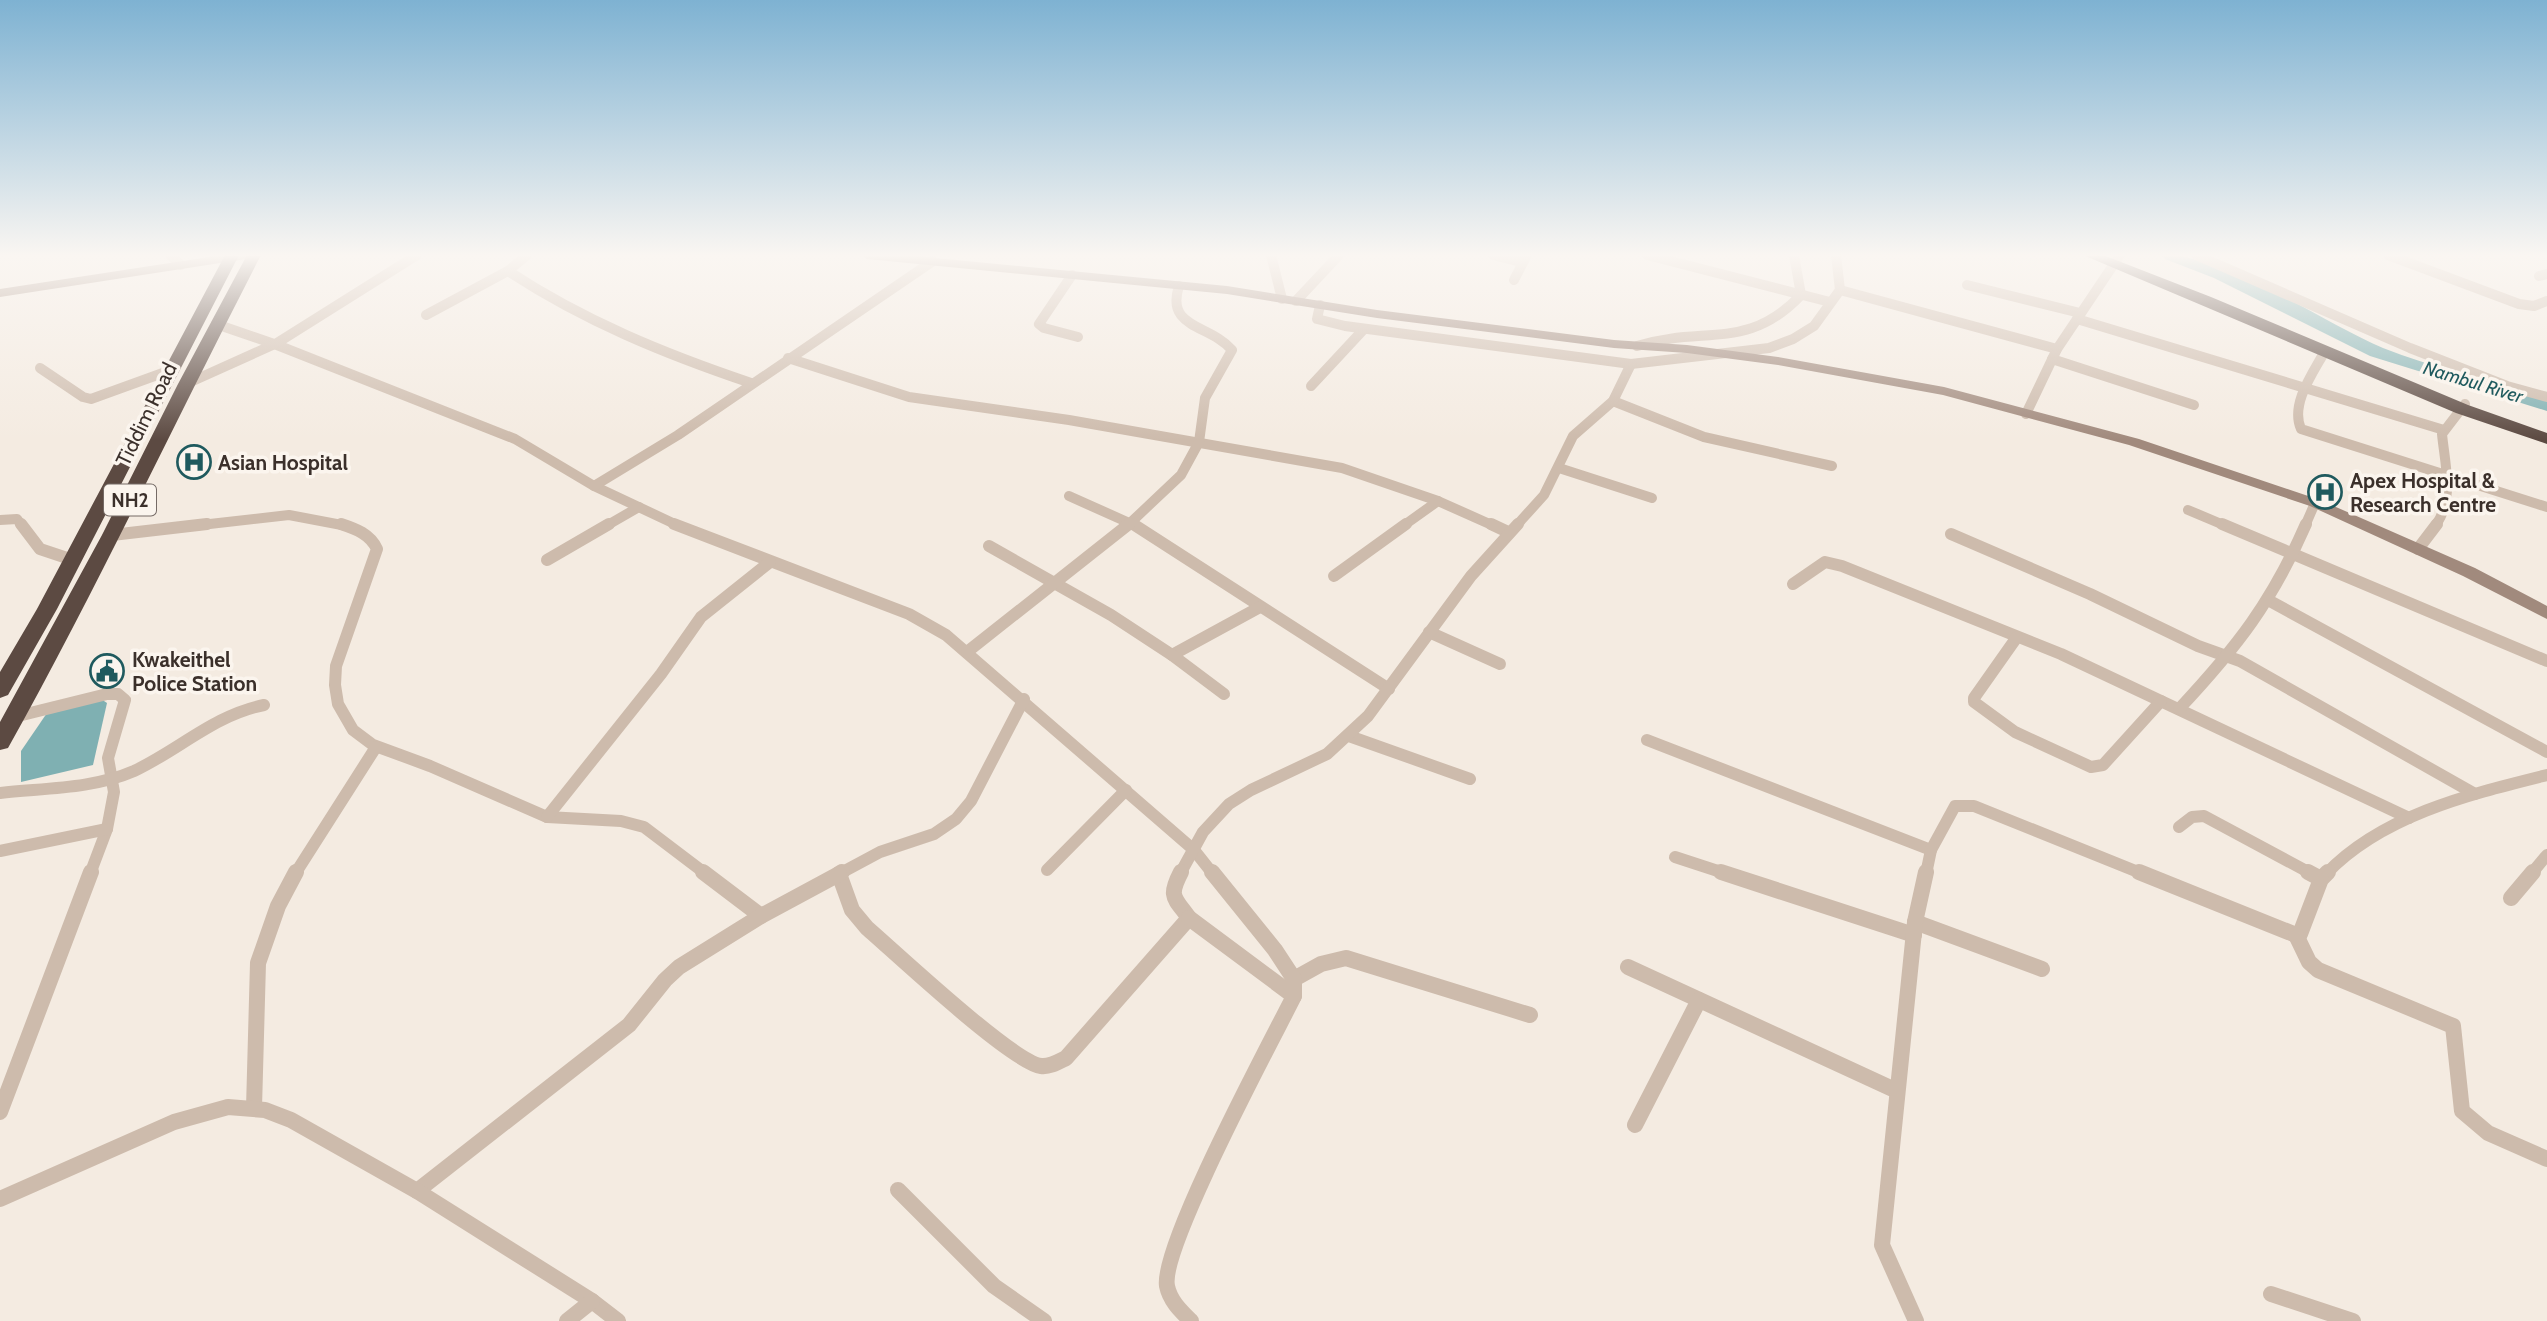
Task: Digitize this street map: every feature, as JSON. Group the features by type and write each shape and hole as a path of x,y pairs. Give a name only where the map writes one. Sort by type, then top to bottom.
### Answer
{"highway":[{"name":"Tiddim Road","path":"0,690 73,560 202,317"},
{"name":"Tiddim Road","path":"0,742 113,535 220,317"},
{"path":"2247,317 2325,351 2547,439"},
{"path":"2259,317 2463,407 2547,432"}],"street":[{"path":"186,384 221,372 277,345 321,317"},
{"path":"586,317 609,330 751,383"},
{"path":"594,486 678,435 751,383 853,317"},
{"path":"1045,317 1040,324 1044,328 1078,337"},
{"path":"967,652 1131,523 1181,475 1199,442 1205,398 1231,350 1221,338 1180,317"},
{"path":"1317,317 1324,322 1364,329 1473,334 1727,354 1944,391 2134,442 2315,503 2469,572 2547,613"},
{"path":"1365,317 1473,334 1631,365 1769,348 1793,339 1814,326 1820,317"},
{"path":"1637,346 1654,340 1728,335 1761,326 1778,317"},
{"path":"1931,317 2054,354 2194,405"},
{"path":"2026,414 2054,354 2078,317"},
{"path":"2080,317 2444,430"},
{"path":"2333,317 2519,390 2547,397"},
{"path":"216,324 277,345 515,439 594,486 676,525 909,614 946,635 967,652 1194,849 1275,950 1294,979 1294,996 1229,1124 1170,1258 1167,1285 1176,1306 1191,1321"},
{"path":"1311,386 1364,329"},
{"path":"2325,351 2306,386 2296,420 2301,429 2547,507"},
{"path":"788,358 909,397 1069,420 1342,468 1438,500 1508,532"},
{"path":"1294,996 1189,918 1172,891 1194,849 1218,814 1230,803 1266,782 1318,759 1349,736 1389,689 1429,632 1508,532 1544,495 1573,436 1613,401 1631,365"},
{"path":"40,368 89,398 172,370"},
{"path":"1613,401 1650,413 1704,437 1832,466"},
{"path":"2418,549 2446,508 2444,430 2463,407"},
{"path":"1559,468 1652,498"},
{"path":"1069,496 1131,523 1389,689"},
{"path":"1334,576 1438,500"},
{"path":"2179,709 2228,656 2268,600 2315,503"},
{"path":"547,560 639,507"},
{"path":"2188,510 2547,661"},
{"path":"113,535 289,514 313,516 341,524 373,541 377,552 340,652 336,701 355,733 376,747 434,768 547,817 625,821 644,827 761,916"},
{"path":"0,520 17,519 40,549 73,560"},
{"path":"1951,534 2090,594 2198,646 2228,656 2475,794"},
{"path":"989,546 1172,655 1224,694"},
{"path":"547,817 661,674 701,617 770,562"},
{"path":"1793,584 1829,562 2017,637 2179,709 2409,818"},
{"path":"2268,600 2547,752"},
{"path":"1172,655 1260,607"},
{"path":"1429,632 1500,664"},
{"path":"2017,637 1973,702 2015,732 2091,767 2103,765 2161,701"},
{"path":"0,1112 107,829 113,806 108,758 125,700 123,696 107,694 14,717"},
{"path":"417,1191 629,1025 672,973 761,916 880,852 934,834 956,819 971,801 1024,699"},
{"path":"0,793 111,778 146,765 232,714 264,705"},
{"path":"1349,736 1470,779"},
{"path":"1647,740 1931,850"},
{"path":"254,1108 257,1073 254,992 265,939 312,846 376,747"},
{"path":"2296,935 2300,934 2322,879 2343,856 2409,818 2475,794 2547,775"},
{"path":"1047,870 1126,790"},
{"path":"1916,1321 1882,1245 1914,929 1931,850 1955,806 1974,806 2296,935 2309,962 2318,970 2453,1026 2462,1111 2466,1118 2547,1159"},
{"path":"2179,827 2192,817 2204,816 2322,879"},
{"path":"0,852 107,829"},
{"path":"2511,898 2547,855"},
{"path":"1675,857 2042,969"},
{"path":"839,874 852,910 867,928 1008,1049 1038,1066 1049,1066 1066,1058 1189,918"},
{"path":"1294,979 1339,957 1530,1015"},
{"path":"1628,967 1897,1091"},
{"path":"1635,1125 1699,1000"},
{"path":"0,1199 174,1122 228,1107 254,1108 291,1119 417,1191 592,1301 618,1321"},
{"path":"898,1190 994,1286 1044,1321"},
{"path":"2271,1294 2353,1321"},
{"path":"567,1321 592,1301"}],"water":[{"path":"101,699 107,703 93,765 21,782 21,751 47,713"}],"waterway":[{"name":"Nambul River","path":"2306,317 2377,352 2547,405"}],"place":[{"name":"Asian Hospital","path":"194,462"},
{"name":"Apex Hospital & Research Centre","path":"2325,492"},
{"name":"Kwakeithel Police Station","path":"107,671"}]}
